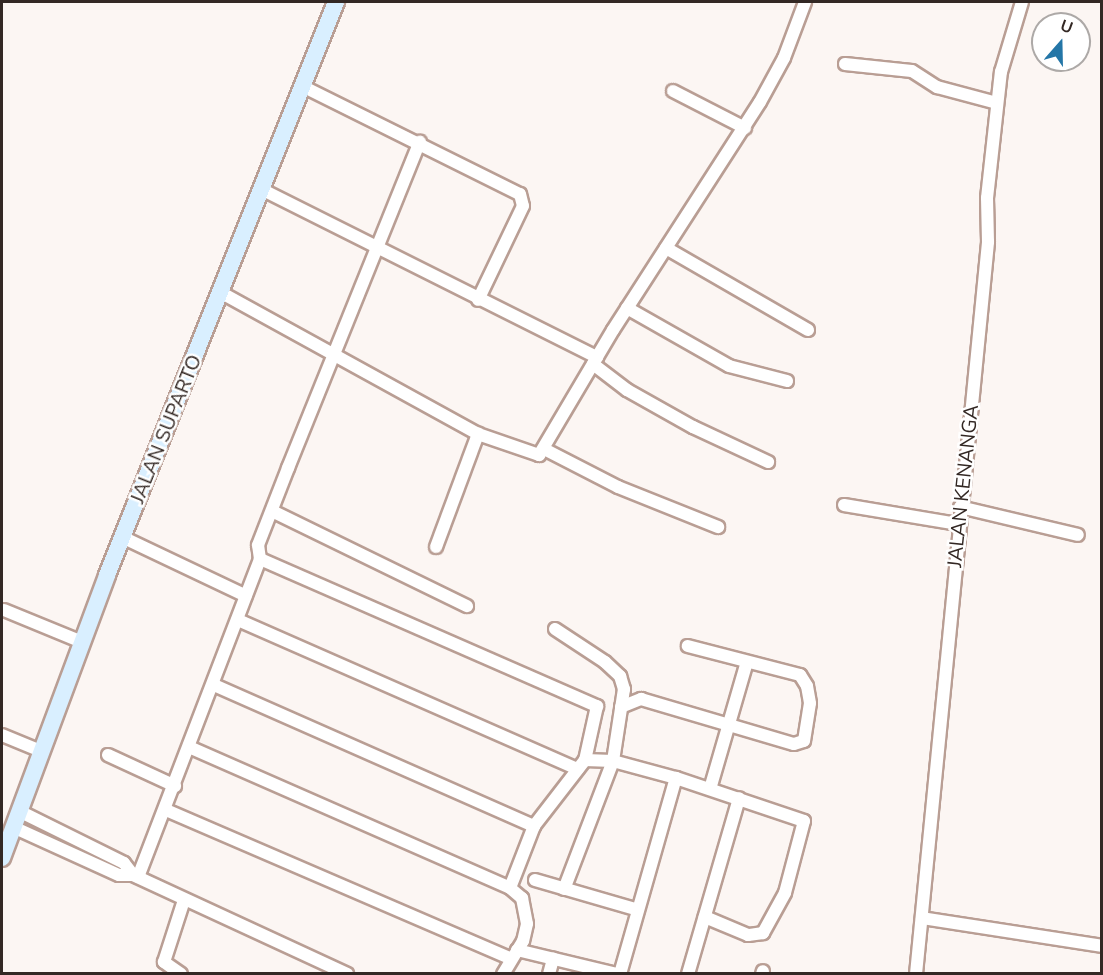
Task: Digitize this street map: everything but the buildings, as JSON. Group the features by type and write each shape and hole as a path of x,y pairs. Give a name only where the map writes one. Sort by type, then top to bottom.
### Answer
{"street":[{"name":"JALAN SUPARTO","path":"2,858 122,537 336,2"},
{"path":"220,292 334,358 478,434 534,456 546,450 595,360 627,308 745,128 784,58 805,2"},
{"name":"JALAN KENANGA","path":"916,974 958,524 988,242 987,198 997,103 1001,72 1022,2"},
{"path":"845,63 908,70 937,87 997,103"},
{"path":"302,86 512,188 523,199 478,300"},
{"path":"673,91 745,128"},
{"path":"135,876 166,810 214,685 260,559 258,545 334,358 376,246 420,142"},
{"path":"261,189 595,360 627,390 693,427 768,462"},
{"path":"666,248 808,330"},
{"path":"627,308 729,366 787,381"},
{"path":"436,547 478,434"},
{"path":"546,450 618,487 718,527"},
{"path":"844,506 958,524"},
{"path":"960,507 1078,535"},
{"path":"272,511 467,606"},
{"path":"122,537 246,596"},
{"path":"260,559 596,704 593,740 582,765 534,826 510,888"},
{"path":"4,610 82,642"},
{"path":"238,620 582,765 613,761 676,778 802,819 798,847 785,893 763,933 748,934 705,917"},
{"path":"555,629 621,676 624,689 613,761 564,889"},
{"path":"621,707 641,699 794,744 804,741 810,703 804,679 789,670 747,662 688,646"},
{"path":"710,789 747,662"},
{"path":"214,685 534,826"},
{"path":"2,735 41,751"},
{"path":"189,747 510,888 522,898 526,909 527,924 503,974"},
{"path":"108,755 175,786"},
{"path":"166,810 513,954 553,959 618,974 676,778"},
{"path":"688,974 739,798"},
{"path":"16,819 124,863 135,876 347,974"},
{"path":"535,880 638,910"},
{"path":"181,974 164,962 184,900"},
{"path":"922,918 1101,946"},
{"path":"549,974 553,959"}]}
